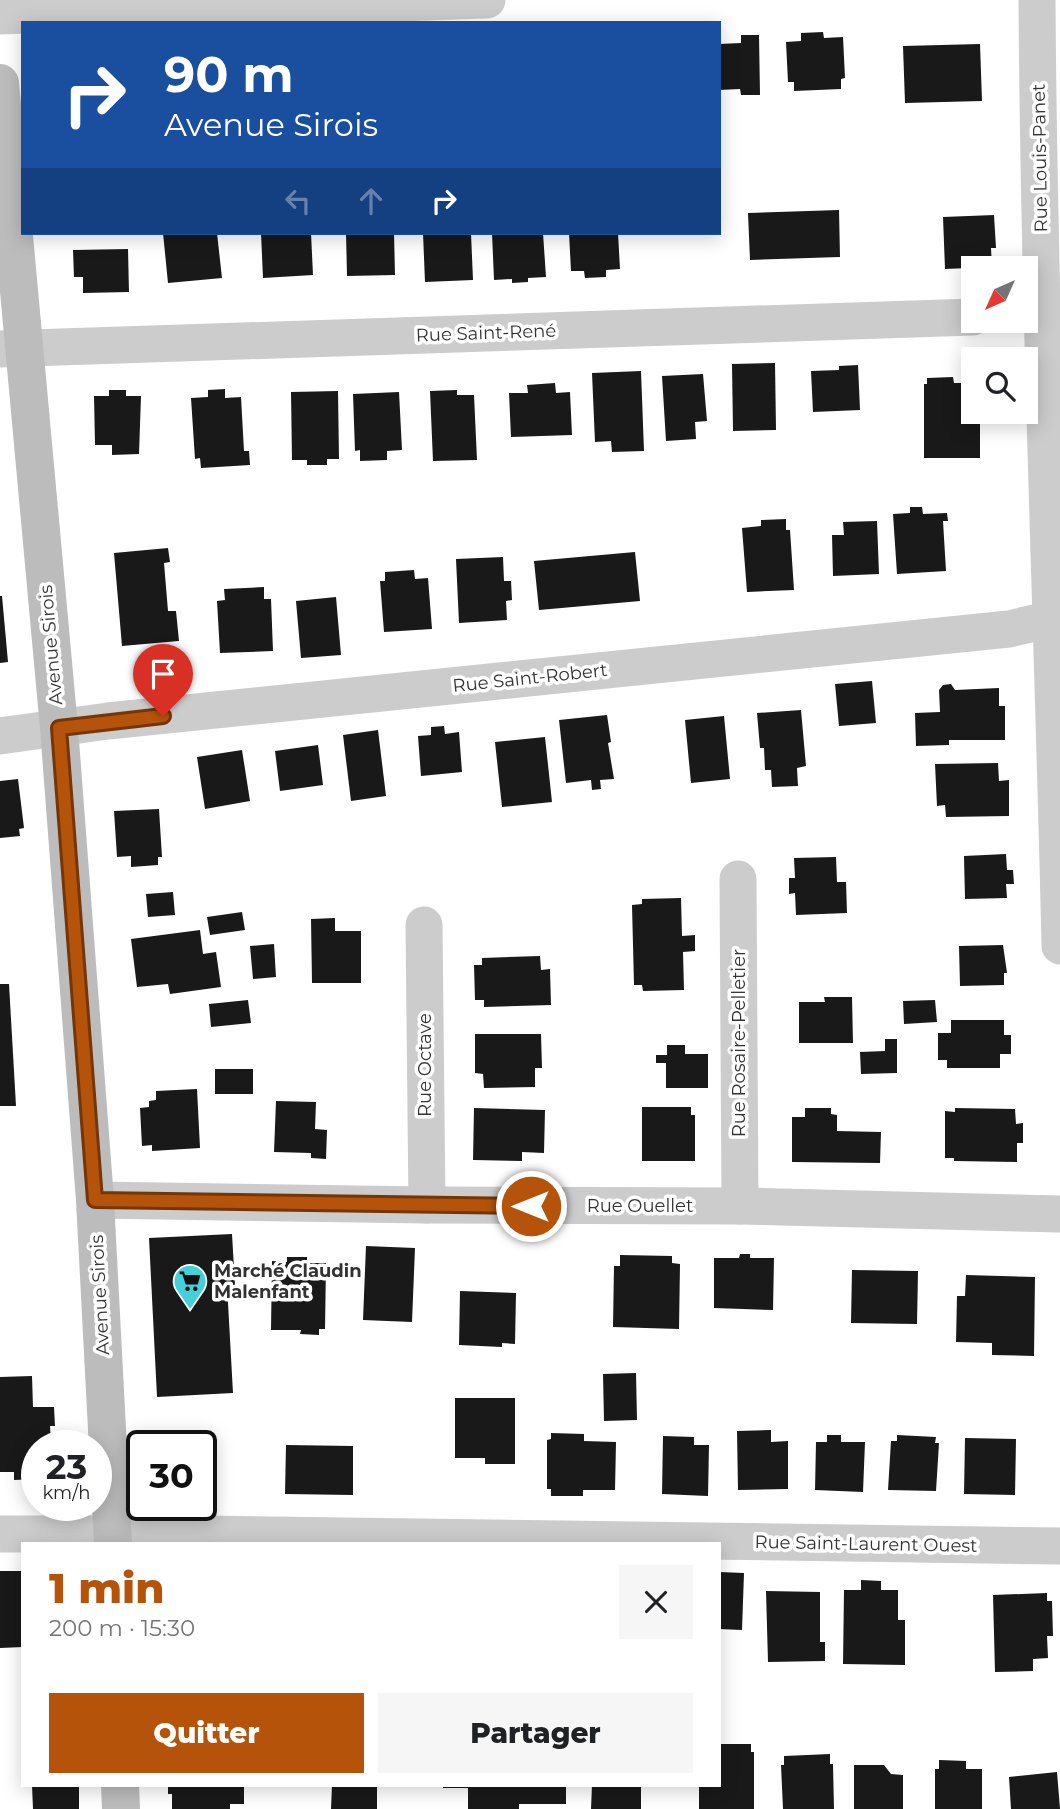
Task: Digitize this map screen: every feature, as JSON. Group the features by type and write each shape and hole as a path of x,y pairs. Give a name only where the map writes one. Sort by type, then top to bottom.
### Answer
{"street":[{"path":"0,16 487,0"},
{"name":"Rue Louis-Panet","path":"1037,0 1043,315 1056,617 1060,946"},
{"name":"Avenue Sirois","path":"0,83 13,349 59,728 95,1200 113,1540"},
{"name":"Rue Saint-René","path":"13,349 961,317"},
{"name":"Rue Saint-Robert","path":"0,736 136,718 1009,629 1056,617"},
{"name":"Rue Rosaire-Pelletier","path":"737,879 740,1206"},
{"name":"Rue Octave","path":"424,925 427,1205"},
{"name":"Rue Ouellet","path":"95,1200 740,1206 1060,1214"},
{"name":"Rue Saint-Laurent Ouest","path":"0,1534 113,1540 205,1534 1060,1546"},
{"path":"120,1787 121,1809"}],"building":[{"path":"823,32 824,38 843,37 845,78 841,79 841,89 794,91 794,82 788,82 786,42 801,41 801,33"},
{"path":"741,35 759,35 760,95 741,95 740,89 721,90 721,44 741,43"},
{"path":"980,44 982,101 905,103 903,46"},
{"path":"839,210 840,257 750,260 748,213"},
{"path":"994,215 996,248 991,248 991,256 961,256 961,268 945,269 943,217"},
{"path":"163,235 217,235 222,278 168,283"},
{"path":"261,235 311,235 313,275 263,278"},
{"path":"346,235 394,235 395,275 347,276"},
{"path":"423,235 471,235 473,280 425,282"},
{"path":"492,235 543,235 546,277 528,278 528,282 512,283 512,279 494,280"},
{"path":"569,235 618,235 620,269 606,270 606,277 585,278 584,271 571,271"},
{"path":"128,249 129,292 83,293 83,277 74,277 73,250"},
{"path":"775,363 776,430 733,431 732,364"},
{"path":"858,365 860,410 813,412 811,371 839,370 839,366"},
{"path":"641,371 644,451 612,452 611,441 595,442 592,373"},
{"path":"703,374 707,421 695,422 696,439 666,441 662,376"},
{"path":"953,377 954,383 961,383 961,424 980,424 980,458 924,458 924,384 927,384 927,378"},
{"path":"555,383 556,393 570,392 572,435 511,437 509,393 528,393 527,385"},
{"path":"225,389 225,398 241,397 244,451 249,451 250,465 201,468 200,458 195,459 191,398 208,397 208,390"},
{"path":"109,390 126,390 126,396 141,396 139,454 112,455 112,445 95,445 94,396 109,396"},
{"path":"457,390 457,395 474,395 477,460 433,461 430,391"},
{"path":"338,391 339,459 327,459 327,465 307,465 307,460 292,460 291,392"},
{"path":"399,392 402,450 387,451 387,460 360,461 360,450 355,451 353,394"},
{"path":"910,507 922,507 923,514 947,513 948,521 943,521 946,571 897,574 893,514 910,513"},
{"path":"786,519 786,530 790,530 794,590 747,592 742,528 761,526 761,520"},
{"path":"877,521 879,574 833,576 832,535 844,535 843,522"},
{"path":"168,548 170,562 164,563 168,611 176,611 179,641 122,646 114,553"},
{"path":"635,552 640,601 539,610 534,561"},
{"path":"503,557 504,581 511,581 512,600 506,601 507,620 459,623 456,559"},
{"path":"414,570 415,579 428,578 432,629 384,632 380,581 385,581 385,572"},
{"path":"264,587 264,599 271,599 273,651 220,653 217,601 225,600 224,589"},
{"path":"0,596 8,662 0,663"},
{"path":"336,597 341,655 301,658 296,601"},
{"path":"872,681 876,723 839,726 835,684"},
{"path":"951,684 955,690 999,688 999,706 1005,706 1005,740 949,740 949,745 916,746 915,713 940,712 939,690 943,685"},
{"path":"801,710 806,766 797,768 798,786 772,787 771,770 765,770 764,748 760,748 757,713"},
{"path":"607,715 614,779 600,780 601,789 592,790 591,780 566,783 559,720"},
{"path":"724,716 730,779 691,783 685,720"},
{"path":"444,726 445,734 459,732 462,772 421,776 418,736 431,735 431,727"},
{"path":"378,730 386,796 351,801 343,735"},
{"path":"545,737 552,802 502,807 495,742"},
{"path":"318,745 323,785 280,791 275,751"},
{"path":"242,750 250,801 205,809 197,757"},
{"path":"998,763 999,781 1009,780 1009,816 946,817 945,805 937,806 935,764"},
{"path":"18,779 24,828 19,829 20,836 0,838 0,781"},
{"path":"159,809 162,857 158,857 158,865 131,867 131,856 117,857 114,811"},
{"path":"1006,854 1007,870 1013,870 1014,884 1006,884 1007,898 965,899 964,856"},
{"path":"836,857 837,882 846,882 847,913 796,915 795,893 789,894 789,878 795,878 794,858"},
{"path":"173,892 175,915 148,917 146,894"},
{"path":"681,898 682,936 695,935 695,951 683,952 684,990 643,991 642,985 634,985 632,905 642,904 642,899"},
{"path":"242,912 245,930 210,935 207,917"},
{"path":"335,918 335,931 361,931 361,983 312,983 311,919"},
{"path":"200,930 203,954 216,952 221,987 170,994 168,984 137,987 131,939"},
{"path":"274,944 276,977 253,979 250,946"},
{"path":"1003,945 1007,973 1004,973 1004,985 960,986 959,946"},
{"path":"540,956 541,970 550,969 551,1005 484,1007 484,1000 475,1000 474,965 482,965 482,958"},
{"path":"0,984 9,984 16,1106 0,1106"},
{"path":"824,997 852,997 853,1043 799,1043 799,1002 825,1002"},
{"path":"248,1000 251,1023 211,1027 209,1004"},
{"path":"935,1000 937,1022 904,1024 903,1001"},
{"path":"951,1020 1004,1020 1004,1035 1011,1035 1011,1054 1000,1054 1000,1068 947,1068 947,1060 938,1060 938,1033 951,1033"},
{"path":"475,1034 541,1034 542,1068 535,1068 535,1087 484,1088 483,1074 475,1073"},
{"path":"885,1039 897,1039 897,1073 861,1074 860,1052 885,1051"},
{"path":"667,1045 685,1045 685,1054 708,1054 708,1088 666,1088 666,1063 656,1063 656,1055 667,1055"},
{"path":"215,1069 253,1069 253,1094 215,1094"},
{"path":"197,1089 200,1148 152,1151 152,1145 142,1146 140,1108 149,1107 149,1101 156,1100 156,1091"},
{"path":"276,1101 316,1102 315,1129 327,1130 326,1159 311,1158 311,1153 274,1152"},
{"path":"642,1107 691,1107 691,1115 695,1115 695,1161 642,1161"},
{"path":"474,1108 545,1110 544,1153 522,1152 522,1161 473,1160"},
{"path":"805,1108 831,1108 831,1114 837,1115 837,1131 881,1132 880,1163 792,1162 792,1117 805,1117"},
{"path":"955,1108 1015,1109 1016,1124 1023,1123 1023,1143 1017,1143 1017,1162 954,1161 954,1158 945,1158 945,1111 955,1112"},
{"path":"232,1234 235,1285 227,1285 233,1393 157,1397 149,1238"},
{"path":"366,1246 415,1248 412,1322 363,1320"},
{"path":"740,1254 750,1254 750,1258 774,1258 773,1310 714,1308 714,1258 739,1258"},
{"path":"620,1255 672,1256 672,1263 680,1264 679,1329 613,1327 614,1266 620,1266"},
{"path":"287,1257 307,1257 307,1263 326,1263 325,1329 319,1329 319,1335 300,1334 301,1330 271,1330 272,1261 287,1262"},
{"path":"852,1270 918,1271 917,1324 851,1323"},
{"path":"966,1275 1035,1277 1034,1356 992,1355 992,1343 956,1342 957,1296 965,1296"},
{"path":"460,1291 516,1293 515,1344 502,1343 502,1347 459,1345"},
{"path":"636,1373 637,1420 604,1421 603,1374"},
{"path":"32,1376 33,1407 54,1407 55,1426 50,1426 50,1430 21,1430 21,1480 14,1480 14,1472 0,1472 0,1377"},
{"path":"455,1398 515,1398 515,1464 485,1464 485,1458 455,1458"},
{"path":"771,1430 771,1442 788,1441 788,1489 738,1490 737,1431"},
{"path":"551,1433 584,1434 584,1441 616,1442 615,1490 583,1490 583,1496 551,1496 551,1489 547,1489 547,1440 551,1439"},
{"path":"827,1435 841,1435 841,1442 865,1442 863,1492 815,1490 816,1442 827,1442"},
{"path":"897,1435 936,1437 935,1443 939,1443 936,1491 888,1490 891,1441 897,1441"},
{"path":"663,1436 694,1437 694,1445 709,1445 708,1496 662,1494"},
{"path":"965,1438 1016,1439 1015,1495 964,1494"},
{"path":"286,1445 353,1446 353,1495 285,1494"},
{"path":"0,1571 21,1571 21,1647 0,1648"},
{"path":"721,1572 744,1573 742,1630 721,1629"},
{"path":"861,1580 881,1581 881,1590 898,1590 898,1620 905,1620 905,1665 843,1664 844,1590 861,1590"},
{"path":"766,1591 820,1592 820,1642 825,1642 825,1661 768,1662"},
{"path":"1047,1593 1047,1601 1052,1601 1053,1636 1047,1636 1048,1658 1033,1659 1033,1671 995,1672 993,1595"},
{"path":"721,1744 751,1744 751,1752 754,1752 754,1809 699,1809 699,1787 721,1787"},
{"path":"830,1754 830,1764 833,1764 834,1809 783,1809 781,1765 784,1765 784,1756"},
{"path":"939,1760 966,1761 966,1769 982,1769 982,1809 935,1809 935,1769 939,1769"},
{"path":"854,1765 884,1765 891,1774 903,1775 903,1809 854,1809"},
{"path":"1057,1772 1060,1809 1011,1809 1009,1777"},
{"path":"32,1787 79,1787 79,1809 33,1809"},
{"path":"168,1787 244,1787 244,1804 230,1804 230,1809 172,1809 172,1794 168,1794"},
{"path":"332,1787 377,1787 377,1809 331,1809"},
{"path":"566,1787 566,1804 519,1804 519,1809 468,1809 468,1788 443,1788"},
{"path":"592,1787 641,1787 641,1809 591,1809"}],"place":[{"name":"Marché Claudin Malenfant","path":"190,1311"}],"route":[{"path":"163,716 59,728 95,1200 531,1206"}]}
